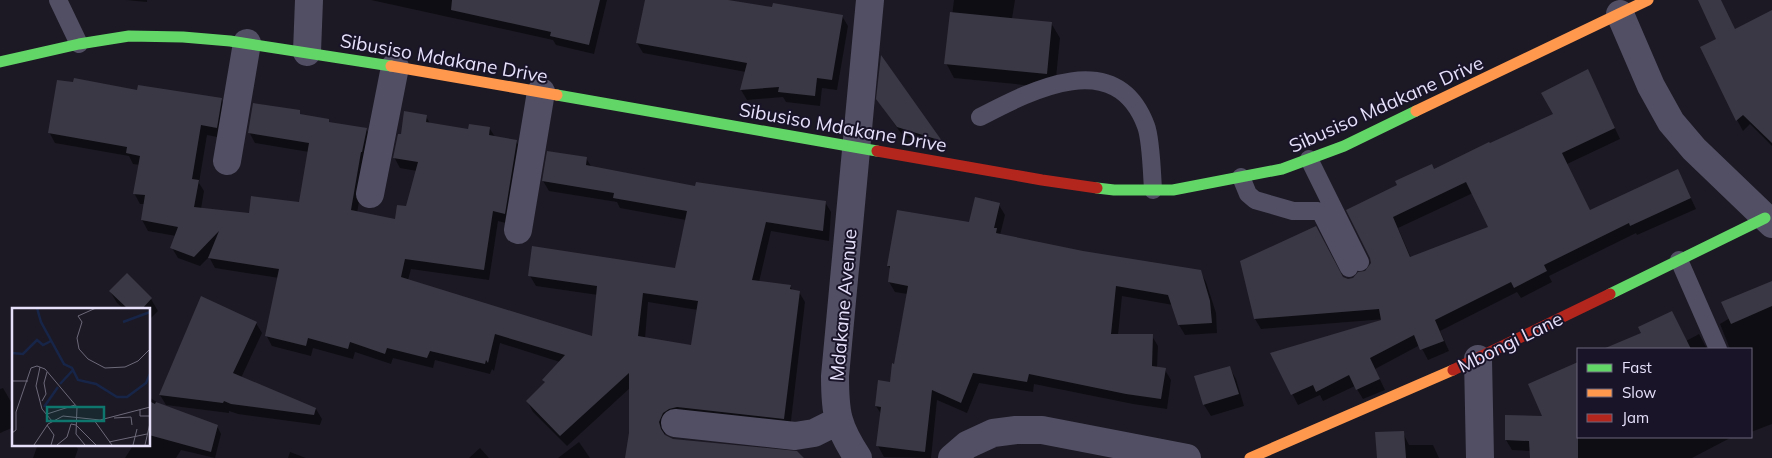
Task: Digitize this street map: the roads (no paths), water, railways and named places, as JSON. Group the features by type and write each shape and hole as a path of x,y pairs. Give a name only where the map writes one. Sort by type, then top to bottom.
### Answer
{"street":[{"path":"307,52 310,0"},
{"name":"Mdakane Avenue","path":"858,458 838,421 835,402 835,376 870,0"},
{"name":"Sibusiso Mdakane Drive","path":"0,62 79,44 129,36 183,37 247,43 541,92 1042,180 1114,190 1173,190 1282,170 1353,142 1648,0"},
{"path":"1620,14 1651,86 1671,122 1694,149 1769,221"},
{"path":"227,161 247,43"},
{"path":"370,194 395,67"},
{"path":"518,230 541,92"},
{"name":"Mbongi Lane","path":"1250,458 1478,359 1678,260 1769,221"},
{"path":"1478,359 1480,458"},
{"path":"675,423 794,436 814,433 838,421"},
{"path":"952,458 967,445 993,433 1016,430 1042,430 1187,458"}],"lane":[{"path":"58,0 79,44"},
{"path":"980,117 1019,97 1052,85 1088,80 1099,80 1109,84 1126,94 1139,109 1147,128 1153,190"},
{"path":"1241,178 1248,194 1256,200 1293,211 1318,211 1321,213 1355,265 1309,159"},
{"path":"1678,260 1718,348"}]}
